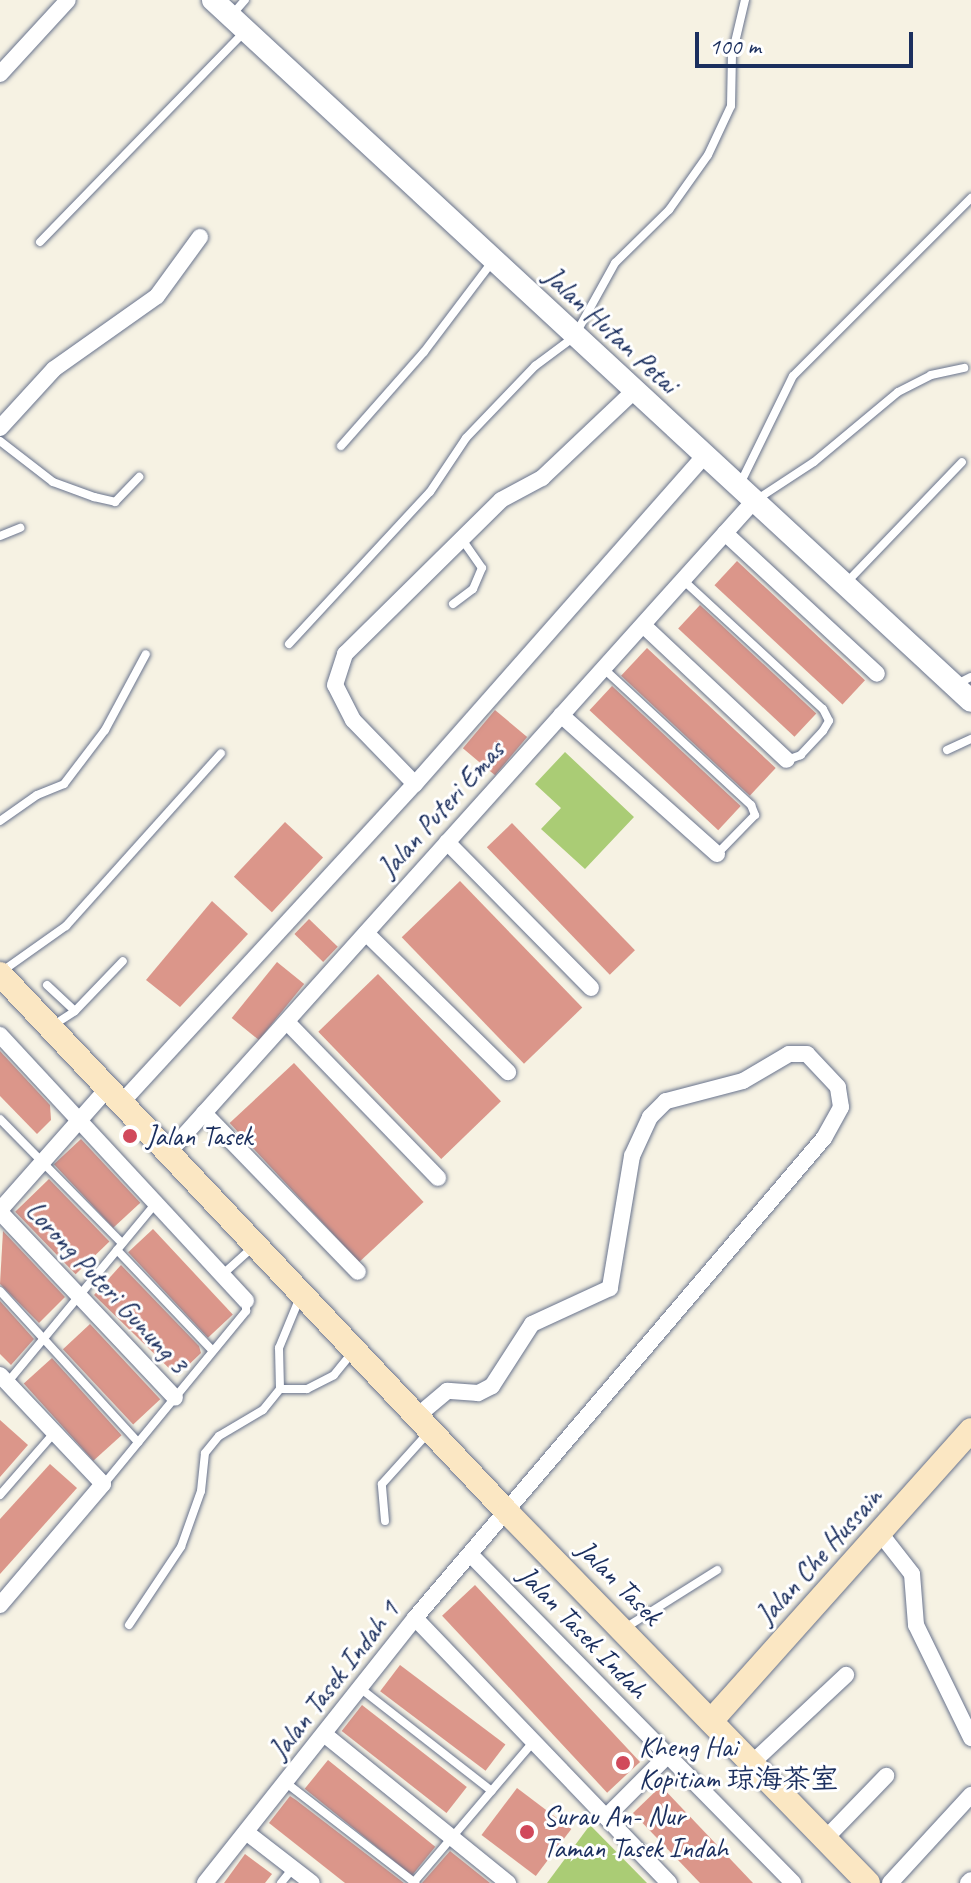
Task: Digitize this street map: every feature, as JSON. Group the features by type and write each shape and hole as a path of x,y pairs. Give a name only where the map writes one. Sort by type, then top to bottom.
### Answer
{"main road":[{"name":"Jalan Tasek","path":"0,973 508,1513 624,1629 862,1881"},
{"name":"Jalan Che Hussain","path":"711,1721 971,1430"}],"street":[{"path":"0,74 68,0"},
{"name":"Jalan Hutan Petai","path":"213,0 240,16 493,261 745,496 844,586 962,681 971,701"},
{"path":"0,428 54,369 157,296 200,237"},
{"path":"415,784 353,720 335,685 345,654 501,500 542,478 633,392"},
{"path":"0,1211 79,1121 116,1094 415,784 703,457"},
{"name":"Jalan Puteri Emas","path":"170,1151 725,533 745,496"},
{"path":"725,533 877,674"},
{"path":"643,625 787,760"},
{"path":"561,715 717,854"},
{"path":"447,842 591,988"},
{"path":"366,933 508,1072"},
{"path":"287,1022 438,1178"},
{"path":"0,1035 246,1301"},
{"name":"Jalan Tasek Indah 1","path":"205,1883 415,1618 508,1513 824,1138 841,1107 838,1087 807,1054 789,1054 743,1081 666,1101 650,1117 632,1156 610,1288 532,1324 492,1386 478,1393 447,1391 424,1423"},
{"path":"204,1113 358,1272"},
{"name":"Lorong Puteri Gunung 3","path":"0,1211 175,1398"},
{"path":"0,1605 103,1484 2,1383"},
{"path":"880,1533 912,1574 916,1625 971,1738"},
{"name":"Jalan Tasek Indah","path":"470,1554 793,1883"},
{"path":"415,1618 669,1883"},
{"path":"752,1763 846,1675"},
{"path":"324,1734 508,1883"},
{"path":"606,1817 668,1755"},
{"path":"825,1839 886,1776"},
{"path":"890,1883 971,1795"},
{"path":"246,1832 312,1883"}],"lane":[{"path":"289,644 430,492 466,438 535,366 574,337 615,263 669,210 708,155 731,106 732,55 745,0"},
{"path":"40,242 240,16"},
{"path":"745,496 793,376 954,209 971,198"},
{"path":"341,446 424,352 493,261"},
{"path":"745,496 814,462 898,392 931,375 964,368"},
{"path":"0,441 53,482 94,497 115,502 139,477"},
{"path":"844,586 962,462"},
{"path":"0,536 20,528"},
{"path":"453,604 473,589 482,568 462,539"},
{"path":"683,580 823,709 829,721 823,731 801,755 787,760"},
{"path":"0,821 37,795 64,784 105,730 146,654"},
{"path":"603,668 751,805 755,815 717,854"},
{"path":"947,750 971,739"},
{"path":"0,973 66,926 221,753"},
{"path":"51,1026 75,1011 123,961"},
{"path":"47,985 75,1011"},
{"path":"0,1119 43,1161 213,1351"},
{"path":"2,1383 45,1338 156,1203"},
{"path":"222,1275 256,1244"},
{"path":"0,1291 138,1442"},
{"path":"129,1625 181,1547 201,1491 205,1453 219,1436 263,1410 280,1389 279,1348 303,1293"},
{"path":"103,1484 246,1311 246,1301"},
{"path":"280,1389 307,1389 334,1375 355,1349"},
{"path":"385,1521 382,1484 424,1423"},
{"path":"0,1495 54,1433"},
{"path":"624,1629 717,1570"},
{"path":"360,1688 492,1791"},
{"path":"285,1782 414,1882 534,1742"},
{"path":"281,1883 293,1868"}],"green space":[{"path":"565,752 634,817 585,869 541,829 561,808 535,784"},
{"path":"590,1825 647,1883 547,1883"}],"building":[{"path":"737,561 865,680 842,704 714,585"},
{"path":"700,605 816,713 794,737 678,628"},
{"path":"647,648 776,768 750,796 621,676"},
{"path":"612,686 741,806 718,830 589,710"},
{"path":"495,710 527,737 495,775 463,748"},
{"path":"285,822 323,857 272,912 234,877"},
{"path":"512,823 635,950 610,975 487,847"},
{"path":"460,881 582,1008 524,1064 402,937"},
{"path":"212,901 248,934 180,1007 146,980"},
{"path":"309,919 338,947 323,962 294,934"},
{"path":"277,962 304,984 259,1040 232,1018"},
{"path":"378,974 501,1101 441,1159 318,1032"},
{"path":"0,1051 50,1105 51,1120 37,1134 0,1096"},
{"path":"294,1063 424,1202 359,1262 230,1123"},
{"path":"81,1139 140,1203 113,1228 54,1164"},
{"path":"49,1179 109,1242 76,1274 15,1212"},
{"path":"153,1229 233,1315 208,1338 128,1252"},
{"path":"3,1231 65,1297 39,1323 0,1284"},
{"path":"121,1265 199,1346 201,1353 177,1376 94,1295"},
{"path":"0,1301 34,1339 11,1365 0,1354"},
{"path":"90,1324 160,1399 133,1425 63,1349"},
{"path":"52,1358 122,1435 93,1461 24,1383"},
{"path":"0,1420 28,1445 0,1477"},
{"path":"50,1464 77,1488 0,1574 0,1519"},
{"path":"475,1585 640,1762 607,1793 442,1616"},
{"path":"400,1665 505,1744 486,1771 380,1691"},
{"path":"362,1705 467,1787 446,1813 342,1731"},
{"path":"328,1760 435,1847 412,1876 305,1789"},
{"path":"661,1786 753,1883 700,1883 633,1813"},
{"name":"Surau An- Nur Taman Tasek Indah","path":"517,1788 571,1829 536,1876 481,1835"},
{"path":"290,1796 404,1883 345,1883 269,1823"},
{"path":"450,1851 490,1883 422,1883"},
{"path":"245,1854 272,1874 265,1883 224,1883"}],"place":[{"name":"Jalan Tasek","path":"130,1136"},
{"name":"Kheng Hai Kopitiam 琼海茶室","path":"623,1763"},
{"name":"Surau An- Nur Taman Tasek Indah","path":"527,1832"}]}
